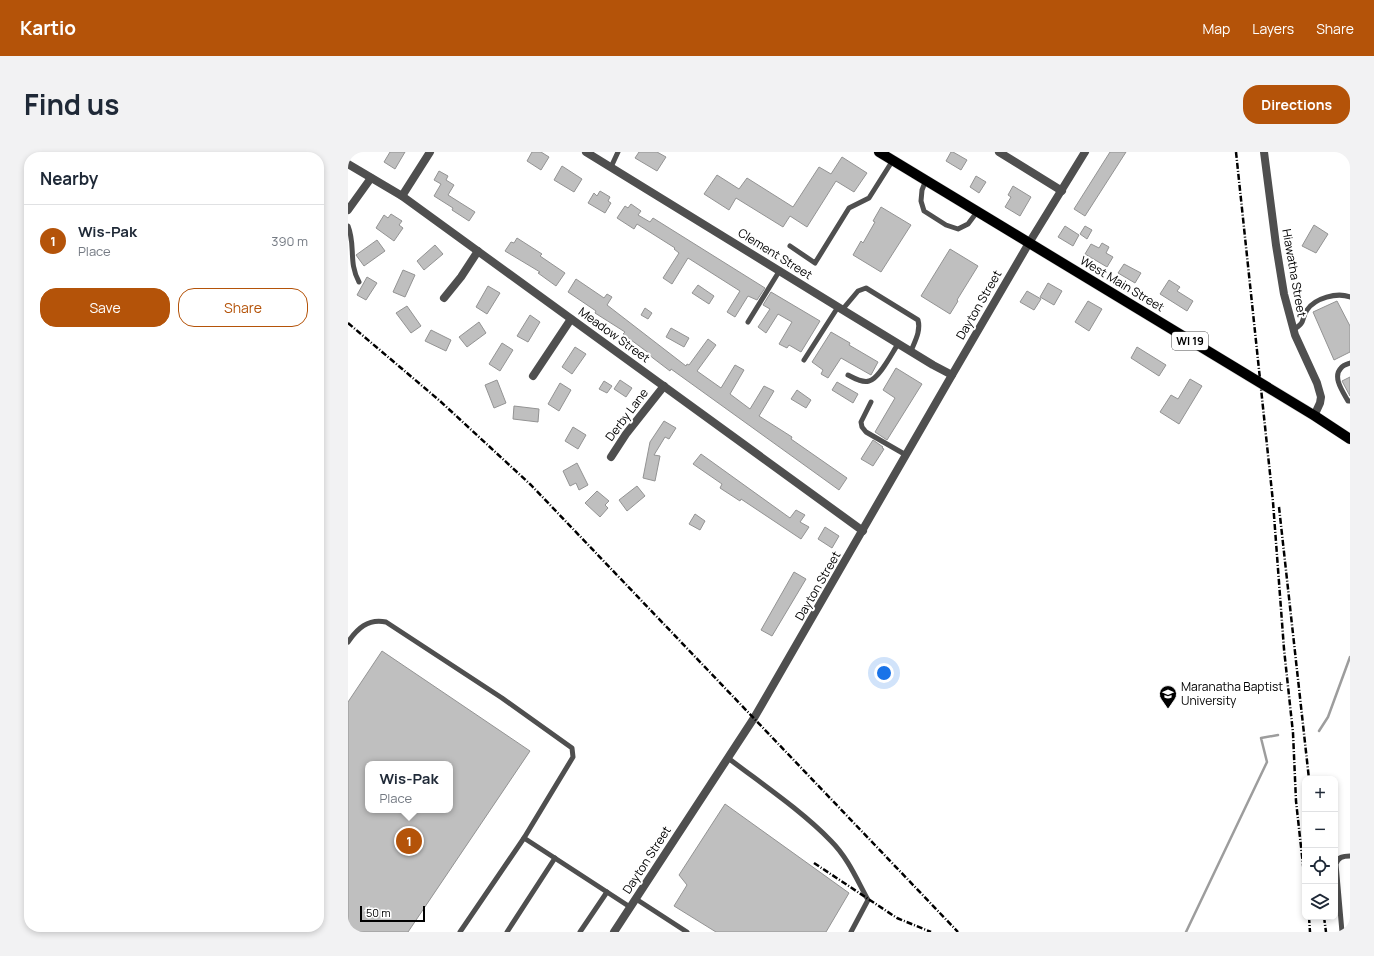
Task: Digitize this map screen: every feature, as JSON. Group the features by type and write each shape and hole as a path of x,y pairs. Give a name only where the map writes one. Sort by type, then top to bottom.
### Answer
{"main road":[{"name":"West Main Street","path":"879,152 1350,439"}],"street":[{"path":"402,196 430,152"},
{"name":"Clement Street","path":"586,152 911,352 952,375"},
{"path":"999,152 1062,191"},
{"name":"Dayton Street","path":"614,932 754,718 1029,243 1086,152"},
{"name":"Hiawatha Street","path":"1264,152 1284,294 1293,330 1317,383 1321,397 1320,404 1314,416"},
{"name":"Meadow Street","path":"348,164 402,196 863,531"},
{"path":"348,210 371,178"},
{"path":"444,298 461,277 478,251"},
{"path":"533,376 571,319"},
{"name":"Derby Lane","path":"611,457 626,434 664,386"}],"lane":[{"path":"611,168 618,152"},
{"path":"790,246 815,263 848,208 869,198 893,160"},
{"path":"926,180 922,190 921,201 924,210 946,225 958,228 968,224 977,212"},
{"path":"348,226 350,231 350,263 355,277 359,282"},
{"path":"748,322 780,270"},
{"path":"804,360 840,308 858,291 866,288 918,320 920,325 918,335 911,352"},
{"path":"1293,330 1302,324 1308,310 1315,302 1338,295 1350,297"},
{"path":"848,375 861,381 869,381 877,376 898,344"},
{"path":"1350,363 1341,367 1338,374 1338,383 1350,402"},
{"path":"871,402 861,422 862,427 866,432 906,455"},
{"path":"348,642 355,632 372,621 378,620 386,622 502,698 572,748 573,757 524,838 460,932"},
{"path":"728,758 832,841 848,862 868,900 851,932"},
{"path":"524,838 630,908"},
{"path":"1342,932 1336,864 1340,858 1350,856"},
{"path":"507,932 554,858"},
{"path":"580,932 607,892"},
{"path":"636,899 687,932"}],"building":[{"path":"390,152 405,152 395,169 384,162"},
{"path":"532,152 541,152 549,157 541,170 527,161"},
{"path":"639,152 657,152 666,157 657,171 635,158"},
{"path":"951,152 967,160 961,170 946,161"},
{"path":"1110,152 1126,152 1085,216 1074,209"},
{"path":"842,157 867,173 854,192 836,181 807,227 790,216 783,227 736,198 729,210 704,194 717,175 739,189 747,178 793,207 819,167 831,174"},
{"path":"562,166 582,179 574,192 554,180"},
{"path":"439,171 448,176 446,180 454,185 448,195 475,212 469,221 452,210 453,208 434,196 441,184 434,180"},
{"path":"976,176 986,182 979,193 970,187"},
{"path":"1013,186 1031,197 1020,216 1005,207 1011,197 1008,195"},
{"path":"600,191 610,197 608,201 611,203 605,213 588,203 594,193 597,196"},
{"path":"631,204 641,211 638,215 650,222 653,218 765,288 757,300 748,296 735,317 727,312 740,291 688,258 672,284 663,278 679,253 674,249 675,248 637,224 634,229 617,218 625,206 628,208"},
{"path":"881,207 911,225 881,272 853,255 861,241 863,243 875,222 873,221"},
{"path":"391,214 402,221 399,225 403,228 394,241 376,228 384,215 388,218"},
{"path":"1314,225 1328,234 1316,253 1302,246"},
{"path":"1065,226 1079,235 1073,246 1058,237"},
{"path":"1085,226 1092,230 1087,239 1080,234"},
{"path":"517,238 542,254 540,256 565,273 556,286 538,273 540,272 505,251 511,242 514,243"},
{"path":"377,240 385,251 364,266 356,255"},
{"path":"1102,243 1109,247 1106,253 1113,257 1107,267 1085,254 1091,244 1099,248"},
{"path":"435,245 443,254 424,270 417,261"},
{"path":"950,249 978,266 950,314 921,296"},
{"path":"1124,264 1141,273 1135,283 1118,273"},
{"path":"403,270 415,275 405,297 393,292"},
{"path":"367,277 377,283 366,300 357,295"},
{"path":"576,279 604,298 607,294 612,297 607,305 686,366 687,364 689,365 708,339 716,345 697,371 721,388 735,365 744,370 730,394 750,409 764,386 774,391 759,416 792,437 791,439 847,478 839,490 671,369 670,371 623,334 625,332 595,313 596,311 568,292"},
{"path":"1169,280 1180,287 1177,291 1193,301 1187,311 1160,294"},
{"path":"1048,283 1062,291 1054,305 1040,297"},
{"path":"698,285 714,296 709,304 692,293"},
{"path":"488,286 500,293 487,314 476,307"},
{"path":"1027,291 1041,299 1034,310 1020,302"},
{"path":"771,292 820,321 801,352 789,345 787,348 779,344 792,322 778,314 766,333 758,327 770,309 763,305"},
{"path":"1088,301 1102,309 1089,331 1075,322"},
{"path":"1337,301 1350,326 1350,352 1334,360 1313,312"},
{"path":"407,306 421,326 411,333 396,313"},
{"path":"645,308 652,313 648,319 641,315"},
{"path":"530,315 540,322 528,342 517,336"},
{"path":"479,322 486,333 467,347 459,337"},
{"path":"671,328 689,338 684,347 666,337"},
{"path":"431,330 451,340 446,351 425,341"},
{"path":"831,332 850,343 849,345 878,362 871,375 841,358 828,378 821,374 823,370 812,362"},
{"path":"502,343 513,350 500,371 489,364"},
{"path":"575,347 586,354 572,374 562,367"},
{"path":"1137,347 1166,365 1159,376 1131,358"},
{"path":"896,368 922,384 887,440 875,432 895,398 883,390"},
{"path":"1350,377 1350,396 1342,381"},
{"path":"1190,379 1202,386 1179,424 1160,412 1171,395 1178,399"},
{"path":"497,380 506,403 494,408 485,385"},
{"path":"620,380 632,388 626,397 614,389"},
{"path":"604,381 612,386 607,393 599,389"},
{"path":"837,382 858,394 853,403 832,390"},
{"path":"560,383 571,390 559,411 548,404"},
{"path":"797,390 811,400 806,408 791,399"},
{"path":"514,406 539,409 538,422 513,419"},
{"path":"664,421 676,428 669,439 665,437 654,455 660,456 655,481 643,478 650,442"},
{"path":"573,427 586,435 578,449 565,441"},
{"path":"873,440 884,449 873,466 861,459"},
{"path":"701,454 790,518 796,510 805,515 800,522 809,527 801,539 741,499 740,501 720,488 722,484 693,464"},
{"path":"577,463 588,485 579,490 576,483 570,486 563,471"},
{"path":"637,486 645,496 627,511 619,500"},
{"path":"597,491 609,501 605,505 608,508 600,517 585,503"},
{"path":"695,514 705,521 700,530 689,524"},
{"path":"825,527 839,536 832,548 818,539"},
{"path":"794,572 806,579 772,636 761,630"},
{"path":"382,651 530,751 408,932 348,932 348,702"},
{"path":"725,804 849,893 826,932 716,932 674,906 687,885 679,875"}],"waterway":[{"path":"1319,731 1328,717 1350,657"},
{"path":"1186,932 1267,762 1261,738 1278,735"}],"railway":[{"path":"1236,152 1273,502 1284,649 1293,733 1296,801 1302,856"},
{"path":"348,323 440,401 531,485 958,932"},
{"path":"1279,507 1309,776"},
{"path":"814,863 897,918 931,932"},
{"path":"1309,920 1310,932"},
{"path":"1324,920 1326,932"}],"place":[{"name":"Maranatha Baptist University","path":"1168,709"},
{"name":"Wis-Pak","path":"409,841"}]}
